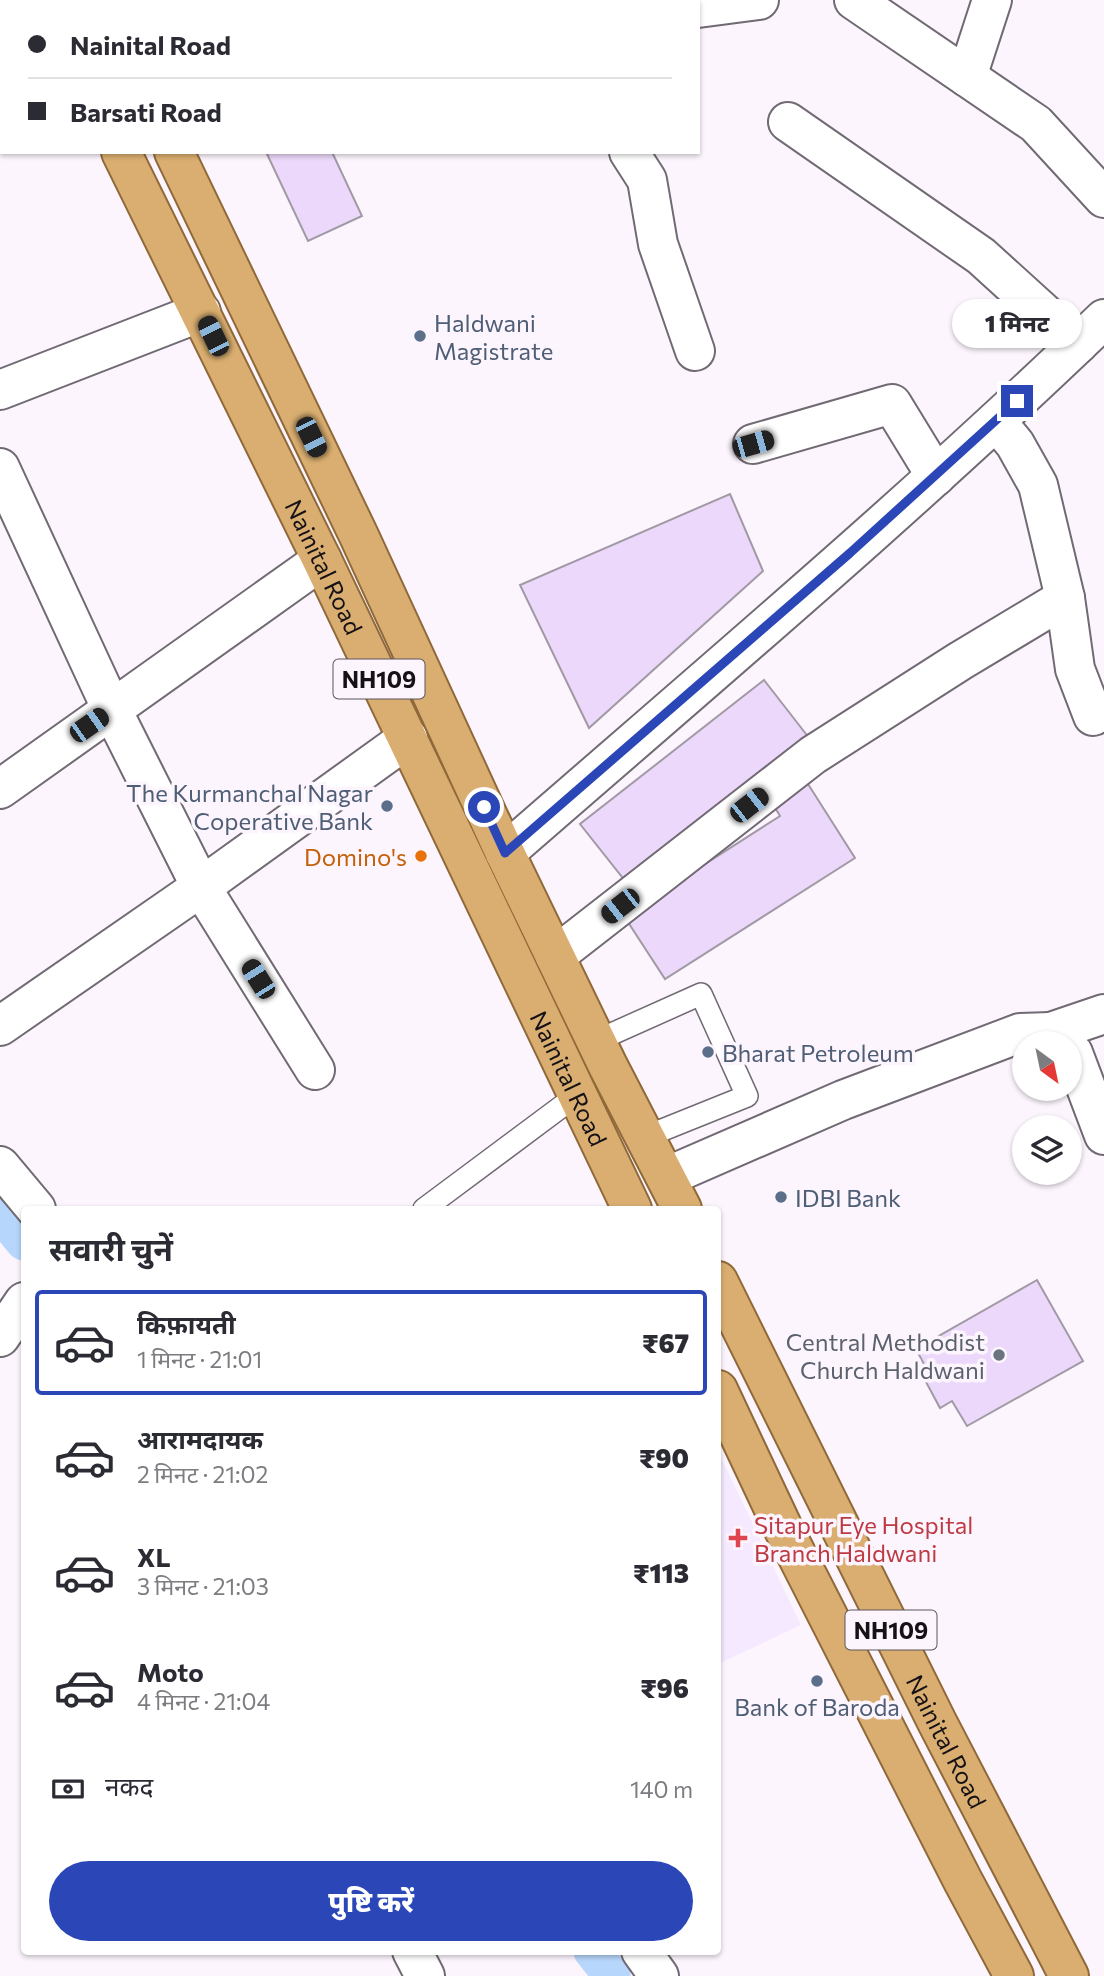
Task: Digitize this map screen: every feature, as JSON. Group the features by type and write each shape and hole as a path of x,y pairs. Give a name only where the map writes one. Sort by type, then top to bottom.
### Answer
{"highway":[{"path":"126,162 164,154"},
{"name":"Nainital Road","path":"174,154 359,536 505,853 596,1041 674,1193"},
{"name":"Nainital Road","path":"126,162 322,560 631,1206"},
{"path":"322,560 359,536"},
{"name":"Nainital Road","path":"721,1287 937,1722 1069,1976"},
{"name":"Nainital Road","path":"721,1396 782,1526 1014,1976"}],"street":[{"path":"700,8 760,0"},
{"path":"854,0 1036,124 1104,198"},
{"path":"967,77 992,0"},
{"path":"505,853 936,476 1091,331 788,122"},
{"path":"630,154 648,180 658,244 695,351"},
{"path":"0,390 201,312"},
{"path":"753,444 892,404 936,476"},
{"path":"996,421 1014,444 1038,485 1065,598 1075,669 1093,716"},
{"path":"0,468 112,710 201,887 316,1070"},
{"path":"0,789 322,560"},
{"path":"555,956 813,755 1065,598"},
{"path":"0,1026 201,887 408,738"},
{"path":"1077,1031 1104,1014"},
{"path":"674,1193 843,1100 1012,1036"},
{"path":"1082,1078 1104,1135"},
{"path":"0,1166 33,1206"},
{"path":"0,1337 21,1306"},
{"path":"413,1955 425,1976"},
{"path":"644,1955 659,1976"}],"lane":[{"path":"596,1041 701,994 747,1097 645,1137"},
{"path":"428,1206 577,1095"}],"shaded area":[{"name":"Sitapur Eye Hospital Branch Haldwani","path":"721,1457 801,1625 721,1663"}],"building":[{"path":"267,154 333,154 362,216 308,241"},
{"path":"730,494 763,571 589,728 520,585"},
{"path":"764,680 813,743 630,887 580,824"},
{"path":"808,784 855,858 665,979 624,916 780,816 774,806"},
{"name":"Central Methodist Church Haldwani","path":"1037,1280 1083,1361 967,1426 952,1401 940,1408 919,1369 925,1366 916,1349"}],"waterway":[{"path":"0,1213 21,1238"},
{"path":"595,1955 612,1976"}],"place":[{"name":"Haldwani Magistrate","path":"420,336"},
{"name":"The Kurmanchal Nagar Coperative Bank","path":"387,806"},
{"name":"Domino's","path":"421,856"},
{"name":"Bharat Petroleum","path":"708,1052"},
{"name":"IDBI Bank","path":"781,1197"},
{"name":"Central Methodist Church Haldwani","path":"999,1355"},
{"name":"Sitapur Eye Hospital Branch Haldwani","path":"738,1538"},
{"name":"Bank of Baroda","path":"817,1681"}],"route":[{"path":"484,807 505,853 850,553 1017,401"}]}
